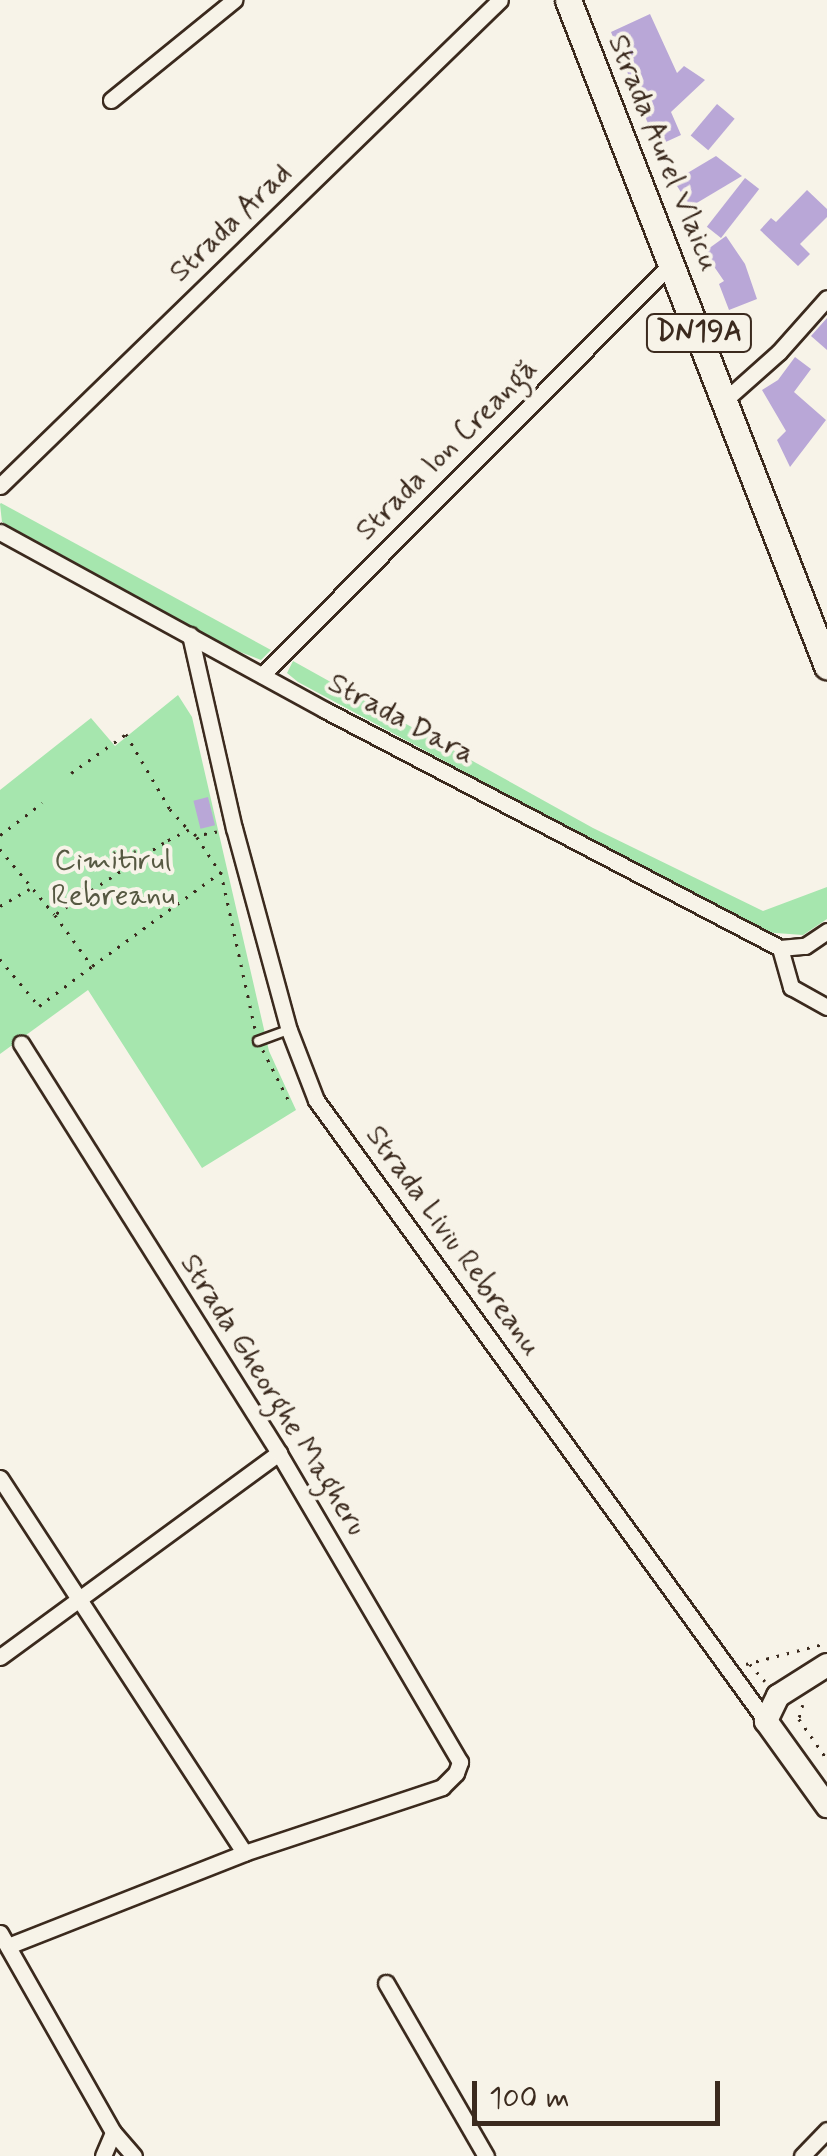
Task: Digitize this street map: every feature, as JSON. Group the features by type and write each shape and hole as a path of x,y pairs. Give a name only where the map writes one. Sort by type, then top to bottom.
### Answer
{"main road":[{"name":"Strada Aurel Vlaicu","path":"568,0 827,666"},
{"path":"766,1721 778,1696 827,1666"},
{"name":"Strada Liviu Rebreanu","path":"766,1721 827,1806"}],"street":[{"path":"111,100 234,0"},
{"name":"Strada Arad","path":"0,486 500,0"},
{"name":"Strada Ion Creangă","path":"262,675 672,263"},
{"path":"725,400 768,362 827,298"},
{"name":"Strada Dara","path":"0,532 780,948"},
{"name":"Strada Liviu Rebreanu","path":"190,634 234,828 289,1030 316,1100 766,1721"},
{"path":"827,931 805,946 780,948 791,987 827,1007"},
{"name":"Strada Gheorghe Magheru","path":"21,1044 279,1453 460,1762 451,1780 244,1853"},
{"path":"0,1656 279,1453"},
{"path":"0,1478 244,1853 4,1940 113,2132 134,2156"},
{"path":"386,1983 486,2156"},
{"path":"802,2156 827,2130"},
{"path":"103,2156 113,2132"}],"lane":[{"path":"258,1040 289,1030"}],"path":[{"path":"71,773 126,734 170,809 196,836 220,872 258,1040 289,1100"},
{"path":"0,835 42,804"},
{"path":"196,836 234,828"},
{"path":"55,915 189,830"},
{"path":"0,848 92,966"},
{"path":"0,959 39,1006 220,872"},
{"path":"0,906 31,888"},
{"path":"748,1664 827,1643"},
{"path":"806,1694 799,1720 827,1759"}],"green space":[{"path":"0,504 271,650 261,660 235,650 2,522"},
{"path":"293,661 593,828 763,911 827,887 827,919 803,935 761,932 298,682 287,673"},
{"name":"Cimitirul Rebreanu","path":"178,695 192,717 269,1051 296,1110 202,1168 88,990 0,1054 0,790 91,718 115,746"}],"building":[{"path":"650,14 677,73 684,66 705,80 671,112 681,135 657,146 611,32"},
{"path":"717,104 735,119 708,150 691,135"},
{"path":"716,156 742,176 690,207 674,181"},
{"path":"745,178 759,189 721,238 707,227"},
{"path":"807,190 827,209 827,217 800,244 810,254 798,266 760,230 771,218 776,222"},
{"path":"726,236 745,264 757,299 729,310 719,284 724,281 704,252"},
{"path":"827,318 827,350 811,336"},
{"path":"795,357 811,369 794,392 826,420 790,467 777,440 786,431 762,390 778,380"},
{"path":"208,797 215,825 200,829 193,801"}]}
